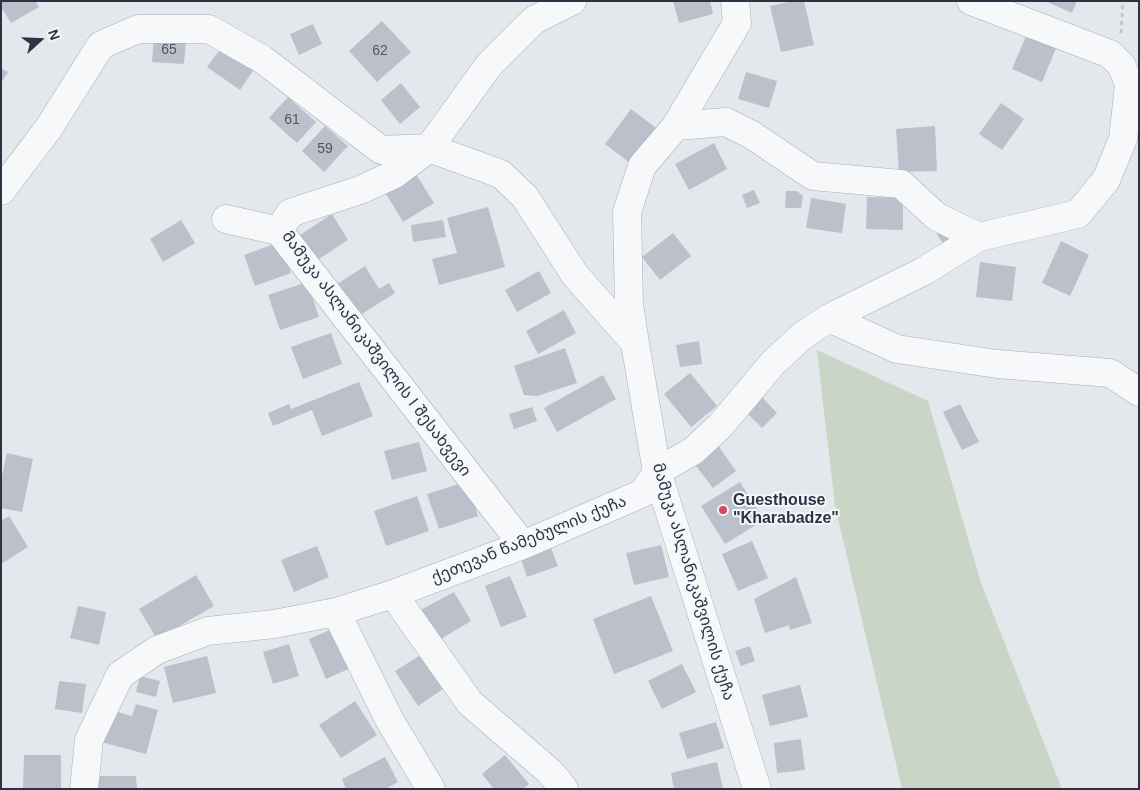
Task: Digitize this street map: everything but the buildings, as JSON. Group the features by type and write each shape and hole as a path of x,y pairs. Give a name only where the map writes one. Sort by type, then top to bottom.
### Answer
{"street":[{"name":"მამუკა ასლანიკაშვილის I შესახვევი","path":"523,545 279,231 290,213 360,190 395,174 429,148 489,65 534,20 572,1"},
{"name":"მამუკა ასლანიკაშვილის ქუჩა","path":"735,1 736,23 676,126 642,166 627,212 629,305 657,472 757,789"},
{"path":"971,1 1110,54 1122,66 1134,85"},
{"path":"1,191 48,129 101,45 138,29 209,29 262,59 380,150 429,148 501,174 525,197 575,275 635,343"},
{"name":"ქეთევან წამებულის ქუჩა","path":"84,789 89,740 120,674 157,650 208,631 274,624 336,612 393,594 523,545 643,493 657,472 694,451 720,426 773,363 802,336 829,318 924,270 979,237 1078,214 1106,180 1123,139 1134,85"},
{"path":"676,126 726,122 752,135 813,176 901,184 937,217 979,237"},
{"path":"226,219 279,231"},
{"path":"829,318 896,349 997,364 1110,373 1139,392"},
{"path":"393,594 470,703 550,772 564,789"},
{"path":"336,612 390,721 431,789"}],"green space":[{"path":"817,350 928,401 981,583 1062,789 902,789 835,506"}],"place":[{"name":"Guesthouse \"Kharabadze\"","path":"723,510"}]}
